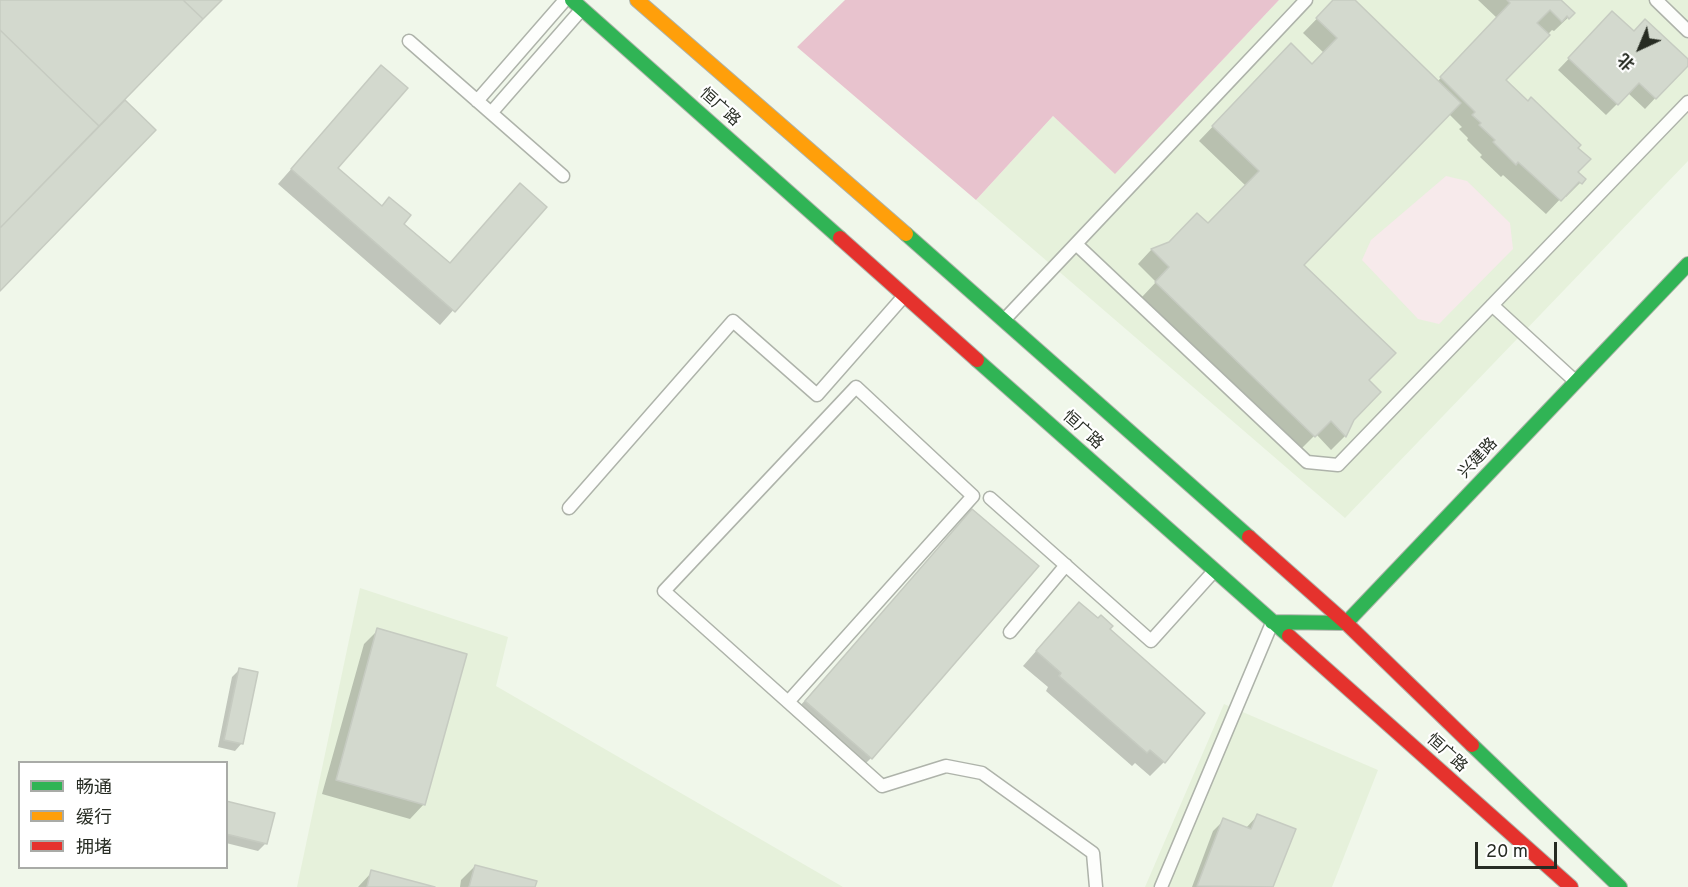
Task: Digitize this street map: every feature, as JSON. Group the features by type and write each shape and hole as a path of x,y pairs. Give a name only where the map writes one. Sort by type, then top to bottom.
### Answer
{"street":[{"name":"恒广路","path":"637,0 1005,320 1346,623 1620,887"},
{"name":"恒广路","path":"577,4 1571,887"},
{"name":"兴建路","path":"1346,623 1688,264"},
{"path":"1272,622 1346,623"}],"lane":[{"path":"477,101 565,0"},
{"path":"1005,320 1306,0"},
{"path":"1656,0 1688,31"},
{"path":"492,113 577,4"},
{"path":"409,41 563,176"},
{"path":"1076,244 1307,462 1338,465 1688,102"},
{"path":"569,508 733,321 817,395 904,296"},
{"path":"1492,304 1575,381"},
{"path":"788,702 973,496 856,387 664,591 788,702 882,786 946,766 982,773 1093,853 1096,887"},
{"path":"990,498 1151,641 1214,571"},
{"path":"1010,632 1066,566"},
{"path":"1161,887 1272,622"}],"shaded area":[{"path":"845,0 1279,0 1115,174 1053,116 976,200 797,47"},
{"path":"1279,0 1688,0 1688,161 1345,518 976,200 1053,116 1115,173"},
{"path":"1446,176 1467,181 1510,223 1513,249 1439,324 1418,319 1362,260 1371,240"},
{"path":"360,588 508,637 496,686 843,887 297,887"},
{"path":"1224,704 1378,770 1332,887 1145,887"}],"building":[{"path":"0,0 183,0 203,19 99,126 0,30"},
{"path":"183,0 222,0 203,19"},
{"path":"1333,0 1355,0 1461,103 1304,265 1396,353 1369,380 1381,392 1354,420 1346,437 1331,421 1315,437 1155,282 1169,267 1151,249 1169,242 1197,213 1208,223 1259,171 1212,126 1291,43 1312,64 1337,38 1316,18"},
{"path":"1507,0 1561,0 1575,13 1569,19 1567,16 1562,22 1550,10 1537,23 1550,35 1506,80 1528,101 1531,97 1581,145 1578,148 1591,159 1578,172 1586,179 1582,184 1579,182 1561,201 1518,162 1516,165 1493,142 1495,140 1472,115 1475,112 1440,77 1510,3"},
{"path":"1612,11 1634,31 1645,19 1688,59 1688,66 1656,99 1639,83 1618,105 1568,58"},
{"path":"0,30 99,126 0,228"},
{"path":"381,65 408,88 338,168 382,206 389,197 411,215 404,224 450,263 520,183 547,207 455,312 291,169"},
{"path":"125,100 156,130 0,291 0,228"},
{"path":"972,509 1039,566 872,759 805,701"},
{"path":"1079,602 1098,618 1101,615 1113,626 1110,629 1205,713 1165,763 1150,750 1147,753 1059,676 1061,673 1036,651"},
{"path":"377,628 467,654 425,805 336,780"},
{"path":"239,668 258,672 243,744 224,740"},
{"path":"228,801 275,813 267,844 228,834"},
{"path":"1257,814 1296,829 1273,887 1197,886 1223,818 1251,829"},
{"path":"475,865 537,881 535,887 469,887"},
{"path":"371,870 435,887 367,887"}],"traffic: fast":[{"path":"572,0 840,238"},
{"path":"906,234 1249,537"},
{"path":"1272,622 1346,623 1688,264"},
{"path":"977,360 1289,636"},
{"path":"1472,745 1620,887"}],"traffic: slow":[{"path":"637,0 906,234"}],"traffic: jam":[{"path":"840,238 977,360"},
{"path":"1249,537 1346,623 1472,745"},
{"path":"1289,636 1571,887"}]}
